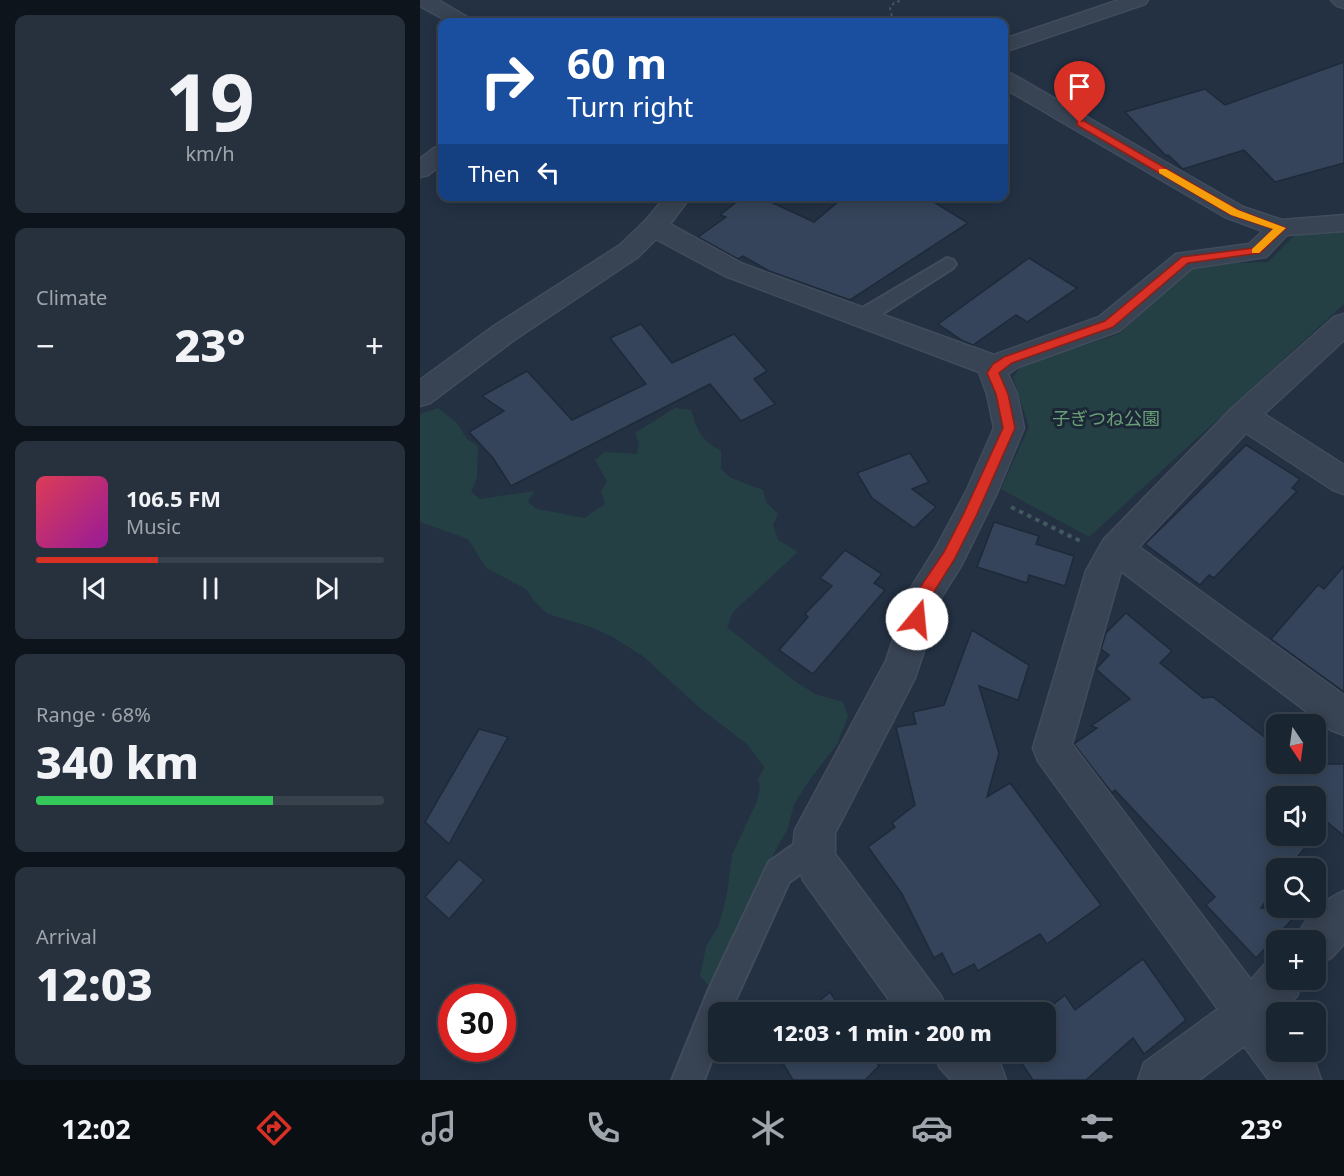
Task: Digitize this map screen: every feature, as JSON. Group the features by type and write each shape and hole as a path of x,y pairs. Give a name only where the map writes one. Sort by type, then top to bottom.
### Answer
{"street":[{"path":"424,0 455,18"},
{"path":"1008,45 1138,0"},
{"path":"1008,81 1234,212 1280,228 1344,223"},
{"path":"420,170 438,156"},
{"path":"420,395 504,333 629,250 656,226 675,201"},
{"path":"656,226 672,238 734,270 997,367"},
{"path":"918,1002 818,866 813,848 815,831 902,666 926,591 949,556 981,493 1009,428 1002,394 993,373 997,367 1008,360 1109,324 1185,260 1257,251 1280,228"},
{"path":"1266,1036 1052,748 1103,571 1114,553 1243,416 1344,324"},
{"path":"1243,416 1344,481"},
{"path":"1114,553 1344,717"},
{"path":"1326,932 1344,912"},
{"path":"1161,1080 1249,1014 1272,990"},
{"path":"966,1062 983,1080"},
{"path":"1285,1062 1298,1080"}],"lane":[{"path":"861,318 947,264"},
{"path":"688,1080 720,1000 779,872 813,848"}],"path":[{"path":"892,18 890,8 894,3 902,0"},
{"path":"981,493 1114,553"}],"green space":[{"name":"子ぎつね公園","path":"1344,232 1344,304 1089,537 1001,489 1029,427 1013,377 1021,366 1119,334 1183,272 1208,264 1268,262 1295,235"},
{"path":"438,408 457,423 467,439 478,446 477,477 471,492 480,499 534,491 528,502 537,509 584,518 605,504 601,491 607,481 595,460 605,452 637,454 639,443 635,433 675,408 691,410 701,434 721,451 721,469 731,478 763,490 766,502 778,514 773,525 778,540 798,552 733,612 727,627 792,679 815,694 843,702 848,717 837,744 794,804 788,828 771,859 762,889 721,974 708,985 700,976 706,947 719,925 727,894 732,855 757,801 760,787 758,780 764,767 748,745 701,709 644,657 611,636 588,626 548,614 535,602 526,589 486,568 468,539 420,522 420,414"}],"building":[{"path":"1344,62 1344,163 1275,182 1244,150 1183,169 1168,155 1166,156 1125,112 1205,89 1225,105"},
{"path":"738,201 769,201 814,222 839,201 932,201 968,223 850,300 769,271 743,256 738,259 698,237 726,217 720,215"},
{"path":"1029,258 1077,288 1027,322 1016,315 973,345 938,324"},
{"path":"641,324 672,363 734,334 767,371 754,379 775,404 741,421 710,384 511,486 493,458 469,432 504,411 482,396 527,371 572,420 646,384 610,338"},
{"path":"1246,445 1300,479 1292,488 1297,491 1214,578 1209,575 1200,585 1145,544"},
{"path":"910,453 929,482 912,489 936,507 914,528 872,498 857,473"},
{"path":"994,522 1039,536 1036,544 1074,556 1065,586 1029,575 1027,583 977,567"},
{"path":"845,550 882,574 874,583 885,590 813,674 779,650 808,617 805,614 832,586 820,578"},
{"path":"1344,566 1344,692 1271,639 1318,585 1324,589"},
{"path":"1126,613 1172,651 1160,663 1203,698 1213,697 1266,738 1266,774 1326,774 1326,764 1344,764 1344,836 1326,823 1326,786 1266,786 1266,846 1306,846 1297,858 1266,858 1266,901 1261,908 1266,908 1266,918 1294,918 1282,930 1266,930 1266,947 1256,958 1206,905 1215,897 1115,790 1112,793 1074,744 1097,728 1091,726 1130,699 1096,669 1109,655 1101,649 1106,633"},
{"path":"972,630 1029,665 1018,700 979,686 999,753 987,797 1010,783 1101,905 1047,944 1040,934 978,971 974,964 953,975 942,953 934,958 902,894 868,847 895,827 892,823 915,805 896,727 916,724 913,712 944,705"},
{"path":"479,729 508,737 449,844 425,822"},
{"path":"459,859 484,880 449,919 425,897"},
{"path":"1143,959 1186,1020 1144,1054 1133,1038 1086,1080 1033,1080 1021,1062 1056,1062 1056,1002 1065,995 1075,1010"},
{"path":"830,992 836,1002 818,1002"},
{"path":"782,1062 876,1062 879,1066 865,1080 793,1080"}],"slow traffic":[{"path":"1163,171 1234,212 1280,228 1255,251"}],"route":[{"path":"917,619 926,591 949,556 981,493 1009,428 1002,394 993,373 997,367 1008,360 1109,324 1185,260 1257,251 1280,228 1234,212 1080,123"}]}
